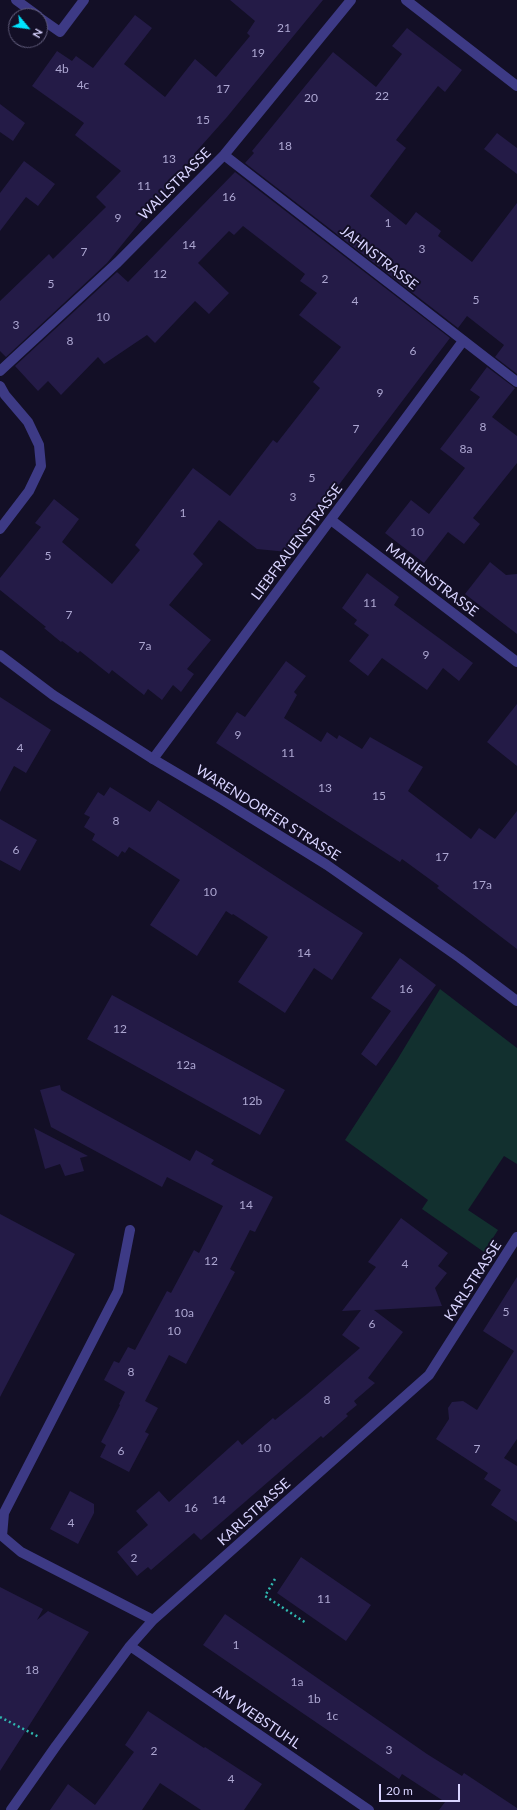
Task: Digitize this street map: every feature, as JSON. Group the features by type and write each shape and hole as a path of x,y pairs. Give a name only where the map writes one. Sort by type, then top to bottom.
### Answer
{"street":[{"path":"16,0 27,8"},
{"path":"48,23 60,32 84,0"},
{"name":"WALLSTRASSE","path":"0,371 118,262 224,155 351,0"},
{"path":"406,0 517,86"},
{"name":"JAHNSTRASSE","path":"224,155 517,382"},
{"name":"LIEBFRAUENSTRASSE","path":"153,759 463,341"},
{"path":"0,386 5,395 28,422 39,444 41,466 29,491 0,529"},
{"name":"MARIENSTRASSE","path":"331,520 517,662"},
{"name":"WARENDORFER STRASSE","path":"0,655 53,695 153,759 327,865 460,958 517,1002"},
{"path":"130,1230 118,1292 4,1513 2,1536 21,1552 153,1620"},
{"name":"KARLSTRASSE","path":"11,1810 130,1646 153,1620 429,1375 517,1237"},
{"name":"AM WEBSTUHL","path":"130,1646 369,1810"}],"path":[{"path":"275,1579 265,1596 306,1623"},
{"path":"0,1717 56,1746"}],"green space":[{"path":"440,989 517,1048 517,1164 504,1156 468,1210 498,1230 484,1252 422,1209 428,1200 345,1140 397,1060"}],"building":[{"path":"230,0 323,0 227,117 194,154 195,155 107,263 6,357 0,351 0,301 49,254 53,259 106,207 96,197 121,171 75,135 84,123 32,86 57,51 72,61 76,56 93,68 135,15 152,28 124,64 165,97 195,59 216,77 250,36 247,33 255,21"},
{"path":"407,28 462,70 445,92 438,86 396,140 406,148 370,196 406,225 416,212 441,231 438,236 472,262 517,203 517,374 495,357 504,345 467,316 458,328 245,163 254,153 252,151 333,52 376,87 402,54 392,46"},
{"path":"0,104 25,123 13,141 0,132"},
{"path":"497,133 517,148 517,174 484,149"},
{"path":"24,161 55,184 38,206 26,197 0,231 0,193"},
{"path":"235,172 450,338 288,552 257,549 219,520 193,554 203,564 169,605 211,640 187,669 194,674 181,692 173,685 162,700 148,689 144,695 112,670 109,674 80,651 78,653 62,641 61,642 44,628 46,627 0,590 0,578 41,527 35,523 54,499 79,519 62,542 112,584 140,550 135,545 193,468 230,496 273,440 277,443 320,388 313,382 341,347 299,315 317,293 300,281 305,274 243,226 234,235 229,231 198,263 229,293 209,314 195,301 155,343 147,335 104,364 98,357 61,395 48,381 38,391 15,366 117,272 128,282"},
{"path":"487,367 515,388 492,417 517,436 517,463 473,518 480,524 464,544 448,532 424,563 385,533 411,500 429,514 465,468 440,449 480,397 470,390"},
{"path":"490,562 506,575 517,574 517,634 465,594"},
{"path":"367,573 399,597 394,605 473,663 459,681 443,668 427,690 382,658 368,676 349,661 369,635 354,624 357,620 342,608"},
{"path":"286,661 306,676 294,692 297,695 284,718 321,742 327,732 337,739 339,735 362,749 370,737 423,767 408,791 471,839 479,828 495,839 517,811 517,949 437,888 439,886 402,859 400,862 216,743 237,712 245,717"},
{"path":"0,697 51,730 26,773 14,766 0,792"},
{"path":"517,704 517,766 487,742"},
{"path":"110,787 150,812 158,800 363,933 332,980 314,968 285,1013 238,982 268,937 233,914 232,915 226,911 197,956 150,925 180,880 129,847 125,853 122,851 118,857 92,840 95,834 84,827 90,817 84,814 98,792 104,796"},
{"path":"0,819 37,840 20,871 0,860"},
{"path":"400,958 436,985 376,1066 361,1054 391,1011 371,998"},
{"path":"112,995 285,1090 260,1135 87,1039"},
{"path":"60,1085 61,1090 190,1161 196,1150 214,1160 211,1164 273,1197 255,1232 250,1230 230,1269 235,1272 186,1364 169,1355 145,1401 158,1408 145,1432 149,1434 129,1472 100,1457 106,1445 101,1442 125,1392 104,1380 114,1361 119,1363 128,1347 135,1350 167,1291 171,1293 194,1250 199,1253 223,1206 167,1177 162,1187 51,1127 40,1090"},
{"path":"34,1128 88,1156 80,1158 84,1171 65,1176 60,1164 45,1169"},
{"path":"0,1214 75,1254 0,1397"},
{"path":"401,1218 448,1253 438,1266 447,1273 435,1288 442,1306 374,1310 403,1332 368,1378 375,1383 354,1401 357,1405 346,1414 348,1416 323,1438 321,1436 201,1540 194,1533 151,1570 148,1567 137,1576 117,1552 148,1525 136,1511 159,1491 169,1502 238,1440 242,1445 273,1418 275,1420 307,1394 360,1348 342,1335 361,1310 342,1311 376,1267 368,1262"},
{"path":"517,1277 517,1439 504,1458 517,1466 517,1522 491,1505 501,1490 484,1479 488,1473 436,1439 449,1419 448,1408 452,1402 463,1401 477,1410 514,1351 483,1331"},
{"path":"70,1491 94,1504 94,1513 78,1544 50,1529"},
{"path":"301,1557 371,1605 346,1641 277,1593"},
{"path":"0,1587 43,1609 37,1620 48,1611 89,1632 0,1771"},
{"path":"225,1614 427,1754 462,1776 464,1773 517,1808 517,1810 439,1810 445,1802 402,1774 399,1779 203,1645"},
{"path":"148,1711 262,1784 244,1810 201,1810 160,1783 142,1810 50,1810 68,1784 95,1805 134,1752 125,1745"}]}
